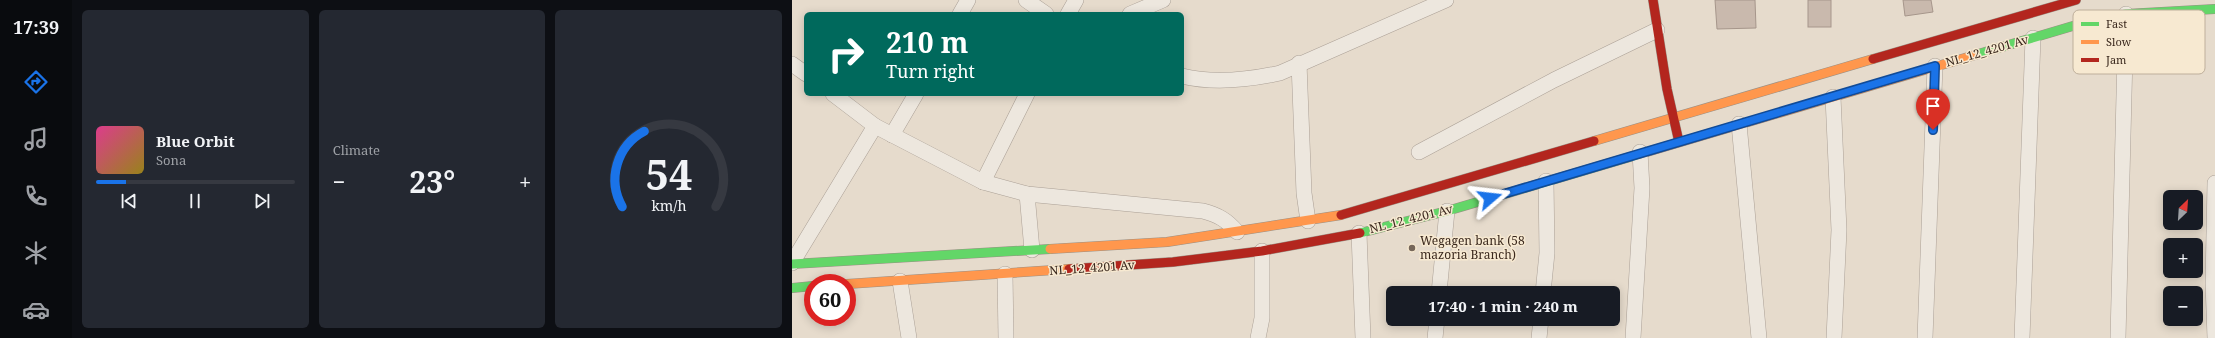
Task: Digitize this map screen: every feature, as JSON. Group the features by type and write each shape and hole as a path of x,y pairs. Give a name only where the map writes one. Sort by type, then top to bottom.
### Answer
{"main road":[{"path":"1653,0 1673,119 1679,142"},
{"name":"NL_12_4201 Av","path":"792,264 1167,242 1339,216 1402,199 2076,0"},
{"name":"NL_12_4201 Av","path":"2197,10 2215,9"},
{"name":"NL_12_4201 Av","path":"856,283 1173,262 1262,251 1359,233 1447,211 1640,152 1679,142 2073,26"},
{"path":"792,288 804,287"}],"street":[{"path":"961,12 968,0"},
{"path":"1026,0 1043,12"},
{"path":"1069,12 1076,0"},
{"path":"1135,12 1163,0"},
{"path":"1184,76 1225,81 1256,78 1280,73 1299,63 1446,0"},
{"path":"1419,152 1554,80 1657,30"},
{"path":"2022,338 2033,38"},
{"path":"1299,63 1304,193 1308,221"},
{"path":"792,64 804,73"},
{"path":"1925,338 1935,66"},
{"path":"2118,338 2125,74"},
{"path":"836,96 875,126 984,182 1027,194 1203,211 1219,216 1230,223 1237,232"},
{"path":"892,135 915,96"},
{"path":"984,182 1026,96"},
{"path":"1833,96 1839,230 1834,338"},
{"path":"1739,124 1759,338"},
{"path":"792,264 875,126"},
{"path":"1633,338 1642,188 1640,152"},
{"path":"1544,286 1547,253 1546,181"},
{"path":"2215,183 2213,283 2215,338"},
{"path":"1027,194 1032,250"},
{"path":"1440,286 1447,211"},
{"path":"1359,233 1363,338"},
{"path":"1258,338 1262,318 1262,251"},
{"path":"1005,274 1006,338"},
{"path":"900,281 909,338"},
{"path":"1435,338 1436,326"},
{"path":"1539,338 1540,326"}],"building":[{"path":"1715,0 1755,0 1756,28 1717,29"},
{"path":"1808,0 1831,0 1831,27 1808,27"},
{"path":"1903,0 1931,0 1933,12 1905,16"}],"traffic: fast":[{"path":"2197,10 2215,9"},
{"path":"1975,55 2073,26"},
{"path":"1360,233 1447,211 1640,154"},
{"path":"792,264 1050,249"},
{"path":"792,288 804,287"}],"traffic: slow":[{"path":"1640,154 1975,55"},
{"path":"1594,141 1873,59"},
{"path":"1050,249 1167,242 1341,215"},
{"path":"856,283 1069,269"}],"traffic: jam":[{"path":"1653,0 1667,89 1679,142"},
{"path":"1873,59 2076,0"},
{"path":"1341,215 1594,141"},
{"path":"1069,269 1173,262 1262,251 1360,233"}],"place":[{"name":"Wegagen bank (58 mazoria Branch)","path":"1412,248"}],"route":[{"path":"1490,198 1589,169 1640,152 1679,142 1935,66 1933,130"}]}
